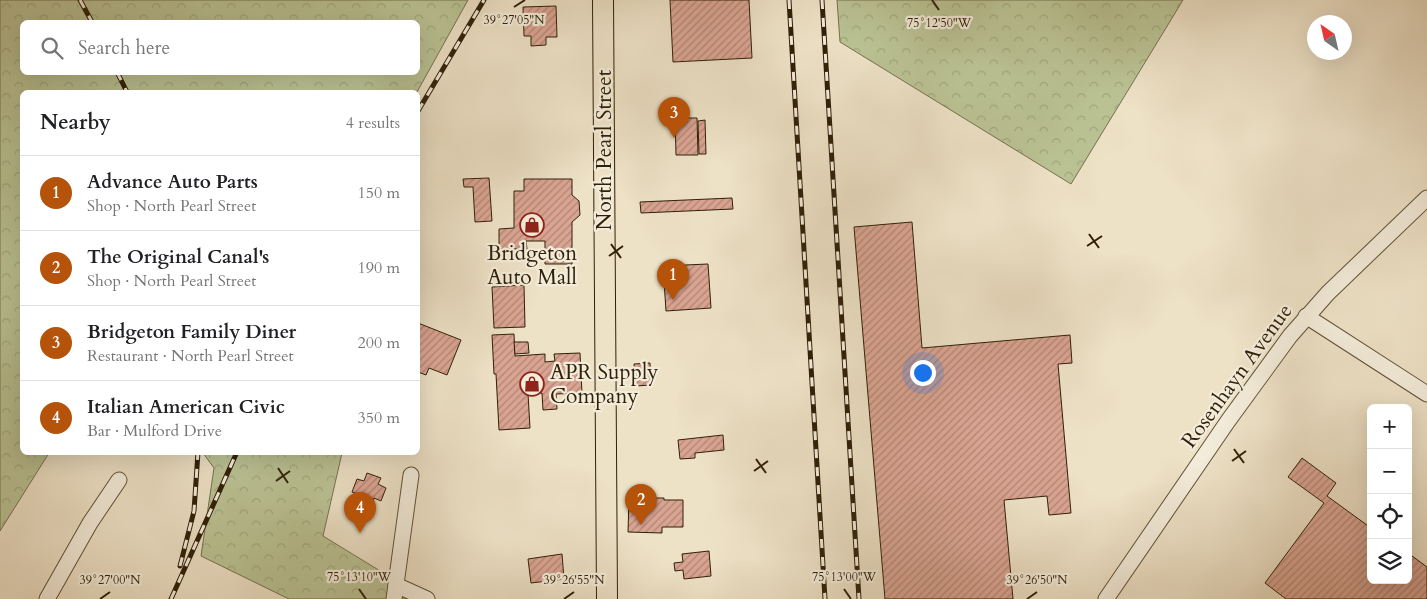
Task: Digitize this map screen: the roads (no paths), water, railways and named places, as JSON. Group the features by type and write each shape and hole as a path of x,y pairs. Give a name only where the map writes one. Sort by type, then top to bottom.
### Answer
{"main road":[{"name":"North Pearl Street","path":"604,0 606,599"}],"street":[{"name":"Rosenhayn Avenue","path":"1106,599 1228,422 1306,316 1427,198"},
{"path":"1306,316 1427,394"},
{"path":"411,475 395,592 427,599"},
{"path":"47,599 94,516 120,480"}],"railway":[{"path":"80,0 91,20"},
{"path":"420,108 484,0"},
{"path":"789,0 825,599"},
{"path":"822,0 859,599"},
{"path":"118,75 126,90"},
{"path":"180,566 194,511 198,455"},
{"path":"171,599 236,455"}],"place":[{"name":"Bridgeton Family Diner","path":"674,138"},
{"name":"Bridgeton Auto Mall","path":"532,225"},
{"name":"Advance Auto Parts","path":"673,300"},
{"name":"APR Supply Company","path":"532,384"},
{"name":"The Original Canal's","path":"641,525"},
{"name":"Italian American Civic","path":"360,533"}]}
